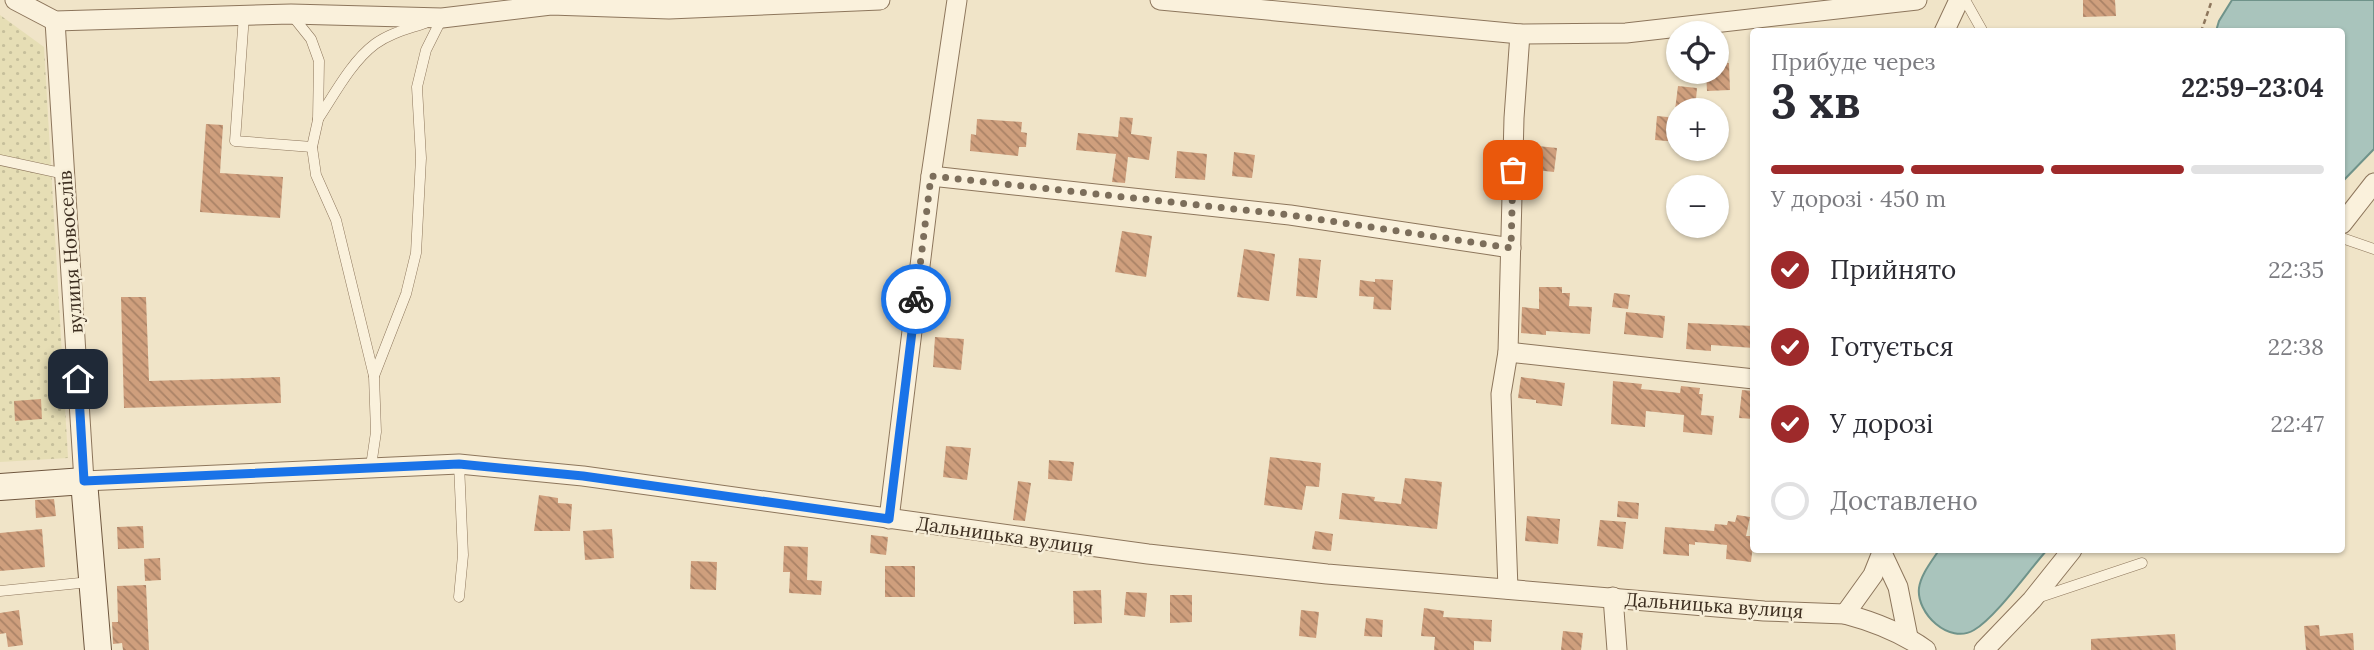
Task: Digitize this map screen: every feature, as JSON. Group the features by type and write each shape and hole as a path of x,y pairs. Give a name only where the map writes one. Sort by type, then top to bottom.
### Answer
{"street":[{"path":"15,0 55,21 291,14 442,18 551,5 669,9 880,0"},
{"path":"889,519 931,176 957,0"},
{"path":"1160,0 1520,34 1626,33 1917,0"},
{"path":"1946,28 1959,0"},
{"name":"вулиця Новоселів","path":"55,21 84,481 98,650"},
{"path":"1508,589 1501,394 1508,352 1514,118 1520,34"},
{"path":"931,176 1290,215 1511,248"},
{"path":"2345,220 2374,183"},
{"path":"1508,352 1750,379"},
{"name":"Дальницька вулиця","path":"84,481 459,464 583,476 1162,556 1764,611 1845,614 1876,622 1908,637 1926,650"},
{"path":"0,487 84,481"},
{"path":"1845,614 1873,575 1882,553"},
{"path":"1884,553 1898,587 1908,637"},
{"path":"1984,650 2032,600 2070,553"},
{"path":"1613,597 1617,650"}],"lane":[{"path":"1965,0 1981,28"},
{"path":"291,14 311,39 319,61 318,120 312,147 316,175 336,220 374,376 376,432 371,466"},
{"path":"244,15 236,141 312,147"},
{"path":"318,120 355,65 373,46 395,33 442,18"},
{"path":"374,376 406,294 416,253 421,158 417,88 426,50 442,18"},
{"path":"0,160 65,174"},
{"path":"2345,239 2374,248"},
{"path":"459,464 463,555 459,597"},
{"path":"2032,600 2142,563"},
{"path":"0,591 93,582"}],"path":[{"path":"2202,28 2212,0"}],"shaded area":[{"path":"0,15 44,47 68,458 0,462"}],"water":[{"path":"2232,0 2374,0 2374,149 2345,179 2345,28 2217,28"},
{"path":"1937,553 2045,553 1992,615 1983,624 1964,634 1945,630 1928,616 1919,598 1919,588"}],"building":[{"path":"2083,0 2115,0 2116,16 2083,17"},
{"path":"1729,63 1730,90 1707,91 1707,84 1729,84"},
{"path":"1678,86 1697,88 1696,98 1676,98"},
{"path":"1657,116 1666,117 1666,141 1655,140"},
{"path":"1120,117 1133,118 1131,134 1152,137 1149,160 1128,157 1125,183 1112,182 1116,154 1076,150 1078,133 1118,137"},
{"path":"977,119 1022,122 1021,132 1027,133 1026,147 1019,147 1018,156 970,151 971,134 976,135"},
{"path":"206,124 223,125 220,173 283,177 280,218 200,212"},
{"path":"1528,145 1557,148 1554,172 1526,169"},
{"path":"1177,151 1207,154 1205,180 1175,178"},
{"path":"1234,152 1255,155 1252,178 1232,176"},
{"path":"1122,231 1152,236 1146,277 1115,272"},
{"path":"1244,249 1275,254 1269,301 1237,297"},
{"path":"1299,258 1321,260 1317,298 1296,296"},
{"path":"1375,279 1393,280 1391,310 1373,309 1374,297 1359,296 1360,280 1375,282"},
{"path":"1539,287 1562,287 1562,293 1570,293 1569,306 1592,307 1590,334 1546,331 1546,335 1521,333 1522,307 1539,309"},
{"path":"1614,293 1630,295 1628,309 1612,307"},
{"path":"121,297 146,297 149,381 280,377 281,403 124,408"},
{"path":"1626,312 1665,316 1663,338 1624,334"},
{"path":"1688,323 1750,326 1750,348 1711,345 1711,351 1686,349"},
{"path":"935,337 964,339 961,370 933,367"},
{"path":"1521,377 1565,383 1562,406 1518,398"},
{"path":"1613,381 1642,384 1641,389 1680,393 1681,386 1700,388 1699,394 1703,394 1701,415 1714,416 1712,435 1683,432 1684,415 1646,411 1645,427 1611,424"},
{"path":"1742,390 1750,391 1750,419 1739,418"},
{"path":"41,399 42,419 15,421 14,401"},
{"path":"946,446 971,448 967,480 943,477"},
{"path":"1270,457 1321,463 1319,487 1306,486 1302,510 1264,505"},
{"path":"1049,460 1074,462 1072,481 1048,479"},
{"path":"1405,478 1442,482 1437,529 1339,519 1342,493 1375,497 1374,501 1401,504"},
{"path":"1018,481 1031,483 1025,521 1013,520"},
{"path":"539,495 558,498 558,503 572,504 570,531 534,531"},
{"path":"54,499 56,516 36,518 35,500"},
{"path":"1618,501 1639,503 1638,519 1617,517"},
{"path":"1737,515 1750,517 1746,536 1750,536 1751,562 1726,559 1727,545 1695,542 1695,545 1689,544 1689,556 1663,554 1665,527 1714,531 1715,524 1727,525 1728,521 1735,522"},
{"path":"1527,516 1560,519 1558,544 1525,541"},
{"path":"1600,520 1626,522 1623,549 1597,546"},
{"path":"143,526 144,548 118,549 117,527"},
{"path":"42,529 45,567 0,571 0,533"},
{"path":"612,529 614,558 585,560 583,531"},
{"path":"1315,531 1333,534 1331,551 1312,549"},
{"path":"871,535 888,537 886,555 870,553"},
{"path":"784,546 808,547 807,580 822,581 821,595 789,593 790,572 783,572"},
{"path":"160,558 161,580 145,581 144,559"},
{"path":"691,561 717,562 716,590 690,589"},
{"path":"885,566 915,566 915,597 885,597"},
{"path":"146,585 149,650 123,650 122,643 113,644 112,622 118,622 117,586"},
{"path":"1101,590 1102,623 1074,624 1073,591"},
{"path":"1126,592 1147,593 1145,617 1124,615"},
{"path":"1170,595 1192,595 1192,622 1170,623"},
{"path":"1424,608 1444,611 1443,617 1492,620 1491,642 1474,641 1474,650 1434,650 1435,637 1421,636"},
{"path":"19,610 23,645 8,647 6,633 0,634 0,613"},
{"path":"1301,610 1319,612 1316,638 1299,636"},
{"path":"1366,618 1383,620 1382,637 1364,636"},
{"path":"2319,625 2320,636 2353,633 2354,650 2306,650 2304,626"},
{"path":"1563,631 1583,633 1581,650 1561,650"},
{"path":"2175,634 2176,650 2091,650 2091,639"}],"way so far":[{"path":"916,299 931,176 1290,215 1511,248 1513,170"}],"route":[{"path":"78,379 84,481 459,464 583,476 889,519 916,299"}]}
